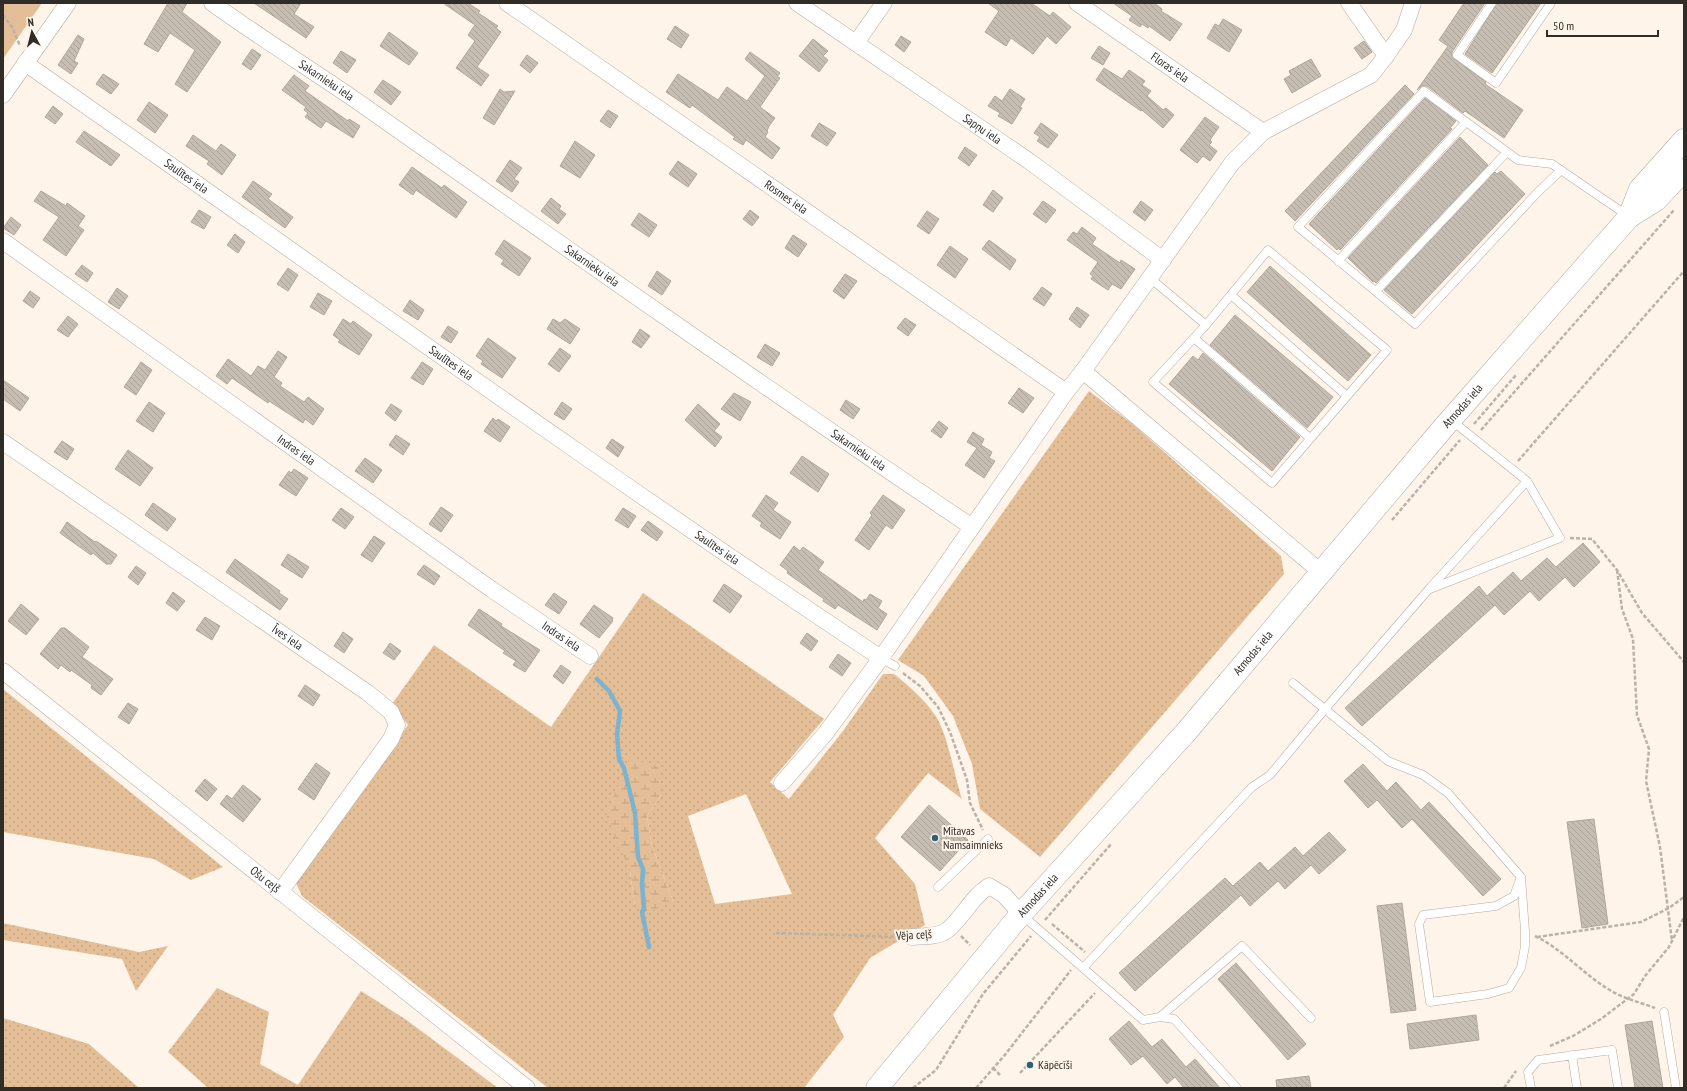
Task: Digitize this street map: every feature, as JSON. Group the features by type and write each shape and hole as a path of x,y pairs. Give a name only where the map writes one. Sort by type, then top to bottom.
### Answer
{"main road":[{"name":"Atmodas iela","path":"877,1088 1021,914 1187,731 1322,573 1464,430 1629,217 1640,189 1684,140"},
{"name":"Atmodas iela","path":"1629,217 1656,200 1684,170"}],"street":[{"path":"3,95 68,3"},
{"name":"Sakarnieku iela","path":"212,3 323,78 784,400 972,527"},
{"name":"Rosmes iela","path":"507,3 1066,392"},
{"name":"Sapņu iela","path":"797,3 1029,161 1163,260"},
{"path":"856,43 884,3"},
{"name":"Floras iela","path":"1077,3 1263,132"},
{"path":"1350,3 1386,56"},
{"path":"782,784 825,734 881,658 1066,392 1083,372 1232,163 1263,132 1371,75 1404,30 1413,3"},
{"name":"Saulītes iela","path":"28,60 544,430 771,586 881,658"},
{"name":"Indras iela","path":"3,241 484,584 590,656"},
{"path":"1083,372 1322,573"},
{"name":"Īves iela","path":"3,442 368,693 391,712 397,725 391,739 280,892"},
{"name":"Ošu ceļš","path":"3,671 528,1088"},
{"name":"Vēja ceļš","path":"912,937 932,935 945,931 981,891 990,886 1004,896 1021,914"}],"lane":[{"path":"1492,3 1457,56 1496,83 1551,3"},
{"path":"1561,170 1537,193 1415,324 1298,227 1424,91 1518,160 1552,164 1561,170 1629,217"},
{"path":"1338,260 1466,122"},
{"path":"1376,291 1507,152"},
{"path":"1268,250 1387,350 1272,483 1153,382 1206,325 1231,295 1268,250"},
{"path":"1150,278 1206,325"},
{"path":"1231,295 1347,396"},
{"path":"1194,338 1310,438"},
{"path":"1429,589 1560,538 1527,481 1464,430"},
{"path":"1082,965 1252,787 1270,776 1325,709 1429,589 1527,481"},
{"path":"881,658 895,666"},
{"path":"1293,684 1388,761 1423,775 1448,793 1521,877 1526,931 1521,968 1509,988 1488,994 1430,1002 1419,924 1424,915 1496,906 1514,896 1521,877"},
{"path":"938,887 988,839"},
{"path":"1021,914 1082,965 1143,1020 1160,1017 1174,1019 1236,1088"},
{"path":"1160,1017 1242,946 1311,1018"},
{"path":"1664,1012 1676,1088"},
{"path":"1531,1088 1528,1072 1538,1060 1612,1050 1618,1088"},
{"path":"1572,1055 1577,1088"}],"path":[{"path":"3,15 12,27 21,49 28,60"},
{"path":"1464,430 1679,205"},
{"path":"1512,468 1684,271"},
{"path":"1388,524 1464,430 1518,372"},
{"path":"1560,538 1592,539 1617,570 1642,612 1684,662"},
{"path":"1617,570 1622,609 1632,639 1637,714 1649,749 1646,781 1660,847 1669,908 1672,941"},
{"path":"895,666 920,686 938,707 950,732 967,780 970,803 988,839"},
{"path":"1536,937 1641,922 1669,908 1684,897"},
{"path":"1545,1048 1574,1036 1601,1019 1634,994 1645,976 1669,947 1684,917"},
{"path":"913,1088 936,1070 983,994 1038,928"},
{"path":"1526,931 1552,944 1585,972 1617,994 1664,1012"},
{"name":"Vēja ceļš","path":"776,933 912,937"},
{"path":"976,1088 1068,973 1082,965"},
{"path":"1020,1072 1103,985"},
{"path":"993,1068 1000,1075"},
{"path":"1504,1088 1517,1071"}],"green space":[{"path":"3,3 42,3 3,59"},
{"path":"1089,391 1135,426 1281,556 1284,574 1040,857 980,809 972,764 953,716 924,676 898,660"},
{"path":"643,593 824,719 770,782 789,799 843,731 883,674 894,674 926,703 935,715 944,733 962,799 928,773 875,838 915,884 925,925 870,958 833,1015 844,1037 804,1088 548,1088 302,896 295,881 408,725 392,704 434,645 551,727","holes":["661,768 661,795 647,816 652,846 673,901 635,907 630,871","746,794 792,894 715,904 688,816"]},
{"path":"3,689 223,867 191,880 154,859 3,832"},
{"path":"630,757 661,768 661,795 647,816 652,846 673,901 655,910 635,907 630,871 606,815"},
{"path":"3,923 139,952 168,946 136,991 122,959 3,940"},
{"path":"217,988 269,1012 260,1064 298,1085 361,991 405,1019 498,1088 208,1088 168,1052"},
{"path":"3,1018 89,1044 139,1088 3,1088"}],"building":[{"path":"168,3 187,3 182,12 221,42 187,92 175,84 195,50 170,33 158,52 144,44"},
{"path":"254,3 301,3 294,14 314,27 306,38"},
{"path":"443,3 468,3 480,11 478,13 498,26 496,28 501,32 477,67 489,75 481,86 456,68 475,41 468,35 475,25"},
{"path":"988,3 1031,3 1050,16 1053,12 1071,27 1056,44 1047,36 1033,54 1011,38 1006,46 985,32 999,11"},
{"path":"1113,3 1154,3 1162,9 1161,11 1182,24 1170,41 1149,26 1148,28 1142,24 1140,27 1129,20 1132,16"},
{"path":"1464,3 1485,3 1452,52 1452,57 1486,82 1485,84 1523,110 1504,138 1465,111 1463,113 1427,86 1422,86 1417,90 1448,46 1439,40"},
{"path":"1497,3 1541,3 1492,73 1465,54"},
{"path":"1223,19 1242,30 1229,52 1207,38 1215,24 1219,26"},
{"path":"675,26 689,35 681,48 667,39"},
{"path":"389,32 418,53 409,65 380,46"},
{"path":"78,35 84,39 74,61 78,63 71,74 58,65"},
{"path":"901,36 911,42 904,52 895,45"},
{"path":"813,39 828,51 823,56 828,60 819,72 799,56"},
{"path":"1364,41 1372,52 1362,59 1354,48"},
{"path":"1099,46 1110,53 1103,65 1091,58"},
{"path":"252,49 261,55 251,70 242,64"},
{"path":"341,51 356,60 347,73 333,63"},
{"path":"750,52 780,73 777,77 780,78 760,107 775,118 769,126 765,137 780,148 772,159 746,140 743,145 733,139 735,137 692,105 690,108 666,92 678,74 718,100 727,87 747,101 765,76 745,59"},
{"path":"527,55 538,63 530,73 520,65"},
{"path":"1311,59 1321,76 1292,93 1284,79 1291,75 1289,71"},
{"path":"1104,68 1122,79 1129,70 1145,81 1142,85 1151,91 1147,96 1163,110 1166,108 1174,115 1163,128 1142,110 1141,111 1096,80"},
{"path":"103,74 119,84 111,94 96,84"},
{"path":"294,75 309,86 305,91 348,121 349,119 360,126 353,138 326,121 321,128 305,117 308,113 304,110 306,107 282,90"},
{"path":"383,80 401,92 391,105 374,92"},
{"path":"1405,85 1414,94 1295,221 1285,211"},
{"path":"500,89 504,92 515,91 494,125 483,118"},
{"path":"1010,89 1025,99 1020,107 1022,108 1012,124 998,116 1000,113 988,106 995,96 1002,101"},
{"path":"1425,98 1456,121 1450,128 1452,129 1340,250 1338,248 1337,250 1309,224"},
{"path":"149,102 168,115 155,133 137,120"},
{"path":"53,106 63,114 55,124 45,117"},
{"path":"608,110 618,116 610,128 600,121"},
{"path":"1205,117 1219,127 1210,140 1212,142 1209,145 1217,151 1210,161 1203,156 1197,163 1180,150"},
{"path":"819,123 836,133 827,146 811,136"},
{"path":"1041,123 1058,135 1048,148 1037,141 1040,137 1034,133"},
{"path":"84,131 120,155 111,166 76,142"},
{"path":"193,135 216,151 221,144 236,155 222,175 207,164 209,161 186,146"},
{"path":"1460,137 1488,165 1376,283 1374,281 1373,282 1348,258"},
{"path":"575,141 595,155 580,178 560,166"},
{"path":"965,147 977,155 969,166 958,158"},
{"path":"510,160 522,168 514,179 519,182 512,192 496,181"},
{"path":"678,161 697,174 688,187 669,174"},
{"path":"412,167 442,188 444,185 467,202 456,218 416,190 413,195 399,185"},
{"path":"1501,171 1525,194 1412,314 1384,290 1495,172 1497,174"},
{"path":"253,181 272,194 268,199 293,217 285,228 242,197"},
{"path":"993,190 1003,198 993,212 983,205"},
{"path":"41,191 66,206 67,203 85,216 78,226 84,230 66,256 43,240 59,217 34,201"},
{"path":"551,198 561,206 559,209 566,214 558,224 541,211"},
{"path":"1043,201 1056,210 1046,223 1033,214"},
{"path":"1141,201 1153,210 1145,221 1133,212"},
{"path":"199,210 211,217 204,229 191,222"},
{"path":"750,210 759,217 752,226 743,219"},
{"path":"927,211 939,219 929,234 917,226"},
{"path":"639,213 657,225 649,237 631,225"},
{"path":"11,217 21,225 14,235 3,228"},
{"path":"1082,227 1096,238 1092,244 1120,263 1121,260 1135,269 1121,289 1112,284 1108,290 1091,279 1093,276 1090,274 1098,262 1067,240 1073,232 1077,234"},
{"path":"235,234 245,242 238,253 227,245"},
{"path":"793,235 807,244 798,257 785,248"},
{"path":"504,240 531,258 519,276 501,264 504,260 495,254"},
{"path":"989,240 1016,260 1010,270 982,249"},
{"path":"950,246 968,259 955,278 937,265"},
{"path":"82,265 93,273 87,282 75,274"},
{"path":"1270,266 1371,355 1348,381 1247,292"},
{"path":"288,268 298,275 288,291 277,284"},
{"path":"657,271 671,281 662,295 648,286"},
{"path":"845,274 857,281 844,299 833,291"},
{"path":"1042,287 1052,294 1044,306 1033,299"},
{"path":"117,288 128,296 119,309 108,302"},
{"path":"30,291 40,298 33,308 23,301"},
{"path":"318,293 332,301 324,315 310,307"},
{"path":"410,300 424,310 418,320 403,311"},
{"path":"1077,307 1089,315 1080,328 1069,319"},
{"path":"1235,315 1333,397 1307,428 1210,345"},
{"path":"68,316 78,324 68,337 57,330"},
{"path":"905,318 916,325 908,336 897,328"},
{"path":"343,319 351,324 353,321 372,335 359,355 338,342 340,340 333,335"},
{"path":"553,319 560,323 565,319 580,329 570,344 547,329"},
{"path":"448,326 458,332 451,343 441,337"},
{"path":"640,329 650,336 641,348 632,342"},
{"path":"488,338 516,358 502,378 481,364 483,361 476,356"},
{"path":"765,344 780,353 772,366 757,357"},
{"path":"560,348 571,356 559,372 548,364"},
{"path":"278,351 287,357 274,377 282,383 280,386 304,402 308,397 324,409 313,425 305,419 303,423 269,401 268,403 232,378 227,384 216,376 228,359 251,376 258,366 265,370"},
{"path":"1203,353 1300,437 1272,471 1169,384 1193,356 1198,360"},
{"path":"141,362 152,370 136,395 124,387"},
{"path":"422,362 433,369 423,385 411,378"},
{"path":"3,380 29,398 20,411 3,399"},
{"path":"1019,388 1034,398 1023,413 1008,403"},
{"path":"734,393 751,402 740,421 721,409"},
{"path":"846,400 860,409 853,419 840,410"},
{"path":"149,402 165,413 153,432 136,421"},
{"path":"562,402 572,409 564,420 554,414"},
{"path":"391,404 402,411 395,421 385,413"},
{"path":"698,404 720,424 714,431 722,437 715,447 685,420"},
{"path":"493,418 496,421 498,419 510,427 500,442 484,431"},
{"path":"939,421 948,428 941,438 931,431"},
{"path":"973,432 984,439 981,445 992,452 989,458 995,461 984,478 965,465 977,448 967,442"},
{"path":"396,435 410,444 403,455 389,445"},
{"path":"612,439 624,447 618,457 606,448"},
{"path":"62,441 74,449 67,460 54,452"},
{"path":"128,450 153,468 140,486 115,469"},
{"path":"802,456 829,474 818,492 790,473"},
{"path":"365,458 382,470 373,483 355,471"},
{"path":"294,469 308,478 296,496 279,485 289,471 291,473"},
{"path":"766,495 778,503 773,510 791,522 780,539 760,526 762,523 752,516"},
{"path":"883,495 905,510 892,529 886,525 869,550 855,540 872,515 870,513"},
{"path":"153,503 176,519 167,531 145,515"},
{"path":"441,507 453,515 441,532 429,524"},
{"path":"341,508 354,517 345,529 332,520"},
{"path":"623,508 636,516 628,528 615,520"},
{"path":"648,521 663,532 657,541 641,530"},
{"path":"67,522 95,542 96,541 117,555 111,564 106,564 93,553 91,555 60,533"},
{"path":"374,536 385,543 372,562 361,555"},
{"path":"1583,543 1600,562 1574,587 1565,577 1539,601 1530,591 1504,615 1495,605 1362,726 1345,708 1479,586 1487,596 1513,572 1521,581 1547,558 1556,567"},
{"path":"794,546 800,551 803,547 824,562 818,570 863,602 864,599 866,600 870,594 882,601 878,608 887,614 877,630 838,605 835,609 823,601 824,599 787,573 788,571 780,565"},
{"path":"288,554 309,567 302,578 281,565"},
{"path":"235,559 280,591 279,593 288,599 280,610 226,572"},
{"path":"424,565 440,576 434,585 417,574"},
{"path":"136,566 146,573 138,585 128,577"},
{"path":"724,584 742,596 730,613 713,601"},
{"path":"173,592 185,601 177,611 166,603"},
{"path":"554,593 567,602 559,614 545,605"},
{"path":"21,604 39,619 26,635 8,621"},
{"path":"594,605 613,618 613,621 599,638 580,624"},
{"path":"479,609 502,624 501,626 540,650 525,672 513,665 516,661 503,653 505,651 468,625"},
{"path":"205,617 220,626 212,640 196,630"},
{"path":"61,628 65,628 89,647 82,657 113,679 101,695 91,688 92,685 71,670 70,672 61,665 58,669 40,654"},
{"path":"343,632 353,639 344,653 334,646"},
{"path":"807,633 818,641 811,651 800,643"},
{"path":"390,643 401,651 394,660 383,653"},
{"path":"838,654 851,663 842,676 829,667"},
{"path":"561,665 571,672 563,684 553,676"},
{"path":"305,685 320,695 313,706 298,696"},
{"path":"128,703 138,709 129,724 118,717"},
{"path":"316,763 330,773 314,800 298,789"},
{"path":"1363,764 1387,791 1396,782 1421,810 1429,802 1501,879 1483,896 1412,819 1402,828 1377,800 1368,808 1344,781"},
{"path":"205,779 217,789 207,801 195,791"},
{"path":"243,785 261,799 243,822 220,804 227,795 232,799"},
{"name":"Mītavas Namsaimnieks","path":"929,805 968,840 940,871 901,837"},
{"path":"1594,819 1608,924 1582,928 1567,822"},
{"path":"1329,832 1346,850 1319,874 1311,865 1285,889 1278,881 1250,906 1241,895 1135,991 1119,973 1225,878 1233,886 1260,862 1268,871 1295,847 1303,856"},
{"path":"1402,903 1416,1010 1391,1013 1377,906"},
{"path":"1236,963 1306,1044 1288,1060 1218,979"},
{"path":"1476,1015 1479,1040 1410,1049 1407,1024"},
{"path":"1129,1021 1152,1047 1162,1039 1186,1067 1195,1059 1220,1088 1184,1088 1175,1077 1167,1084 1143,1056 1131,1065 1109,1039"},
{"path":"1652,1021 1663,1088 1635,1088 1625,1025"},
{"path":"1309,1076 1311,1088 1277,1088 1276,1080"}],"waterway":[{"path":"597,679 609,691 620,711 617,734 619,759 624,768 635,813 638,857 643,869 642,884 644,909 642,912 649,947"}],"place":[{"name":"Mītavas Namsaimnieks","path":"935,838"},
{"name":"Kāpēcīši","path":"1030,1065"}]}
